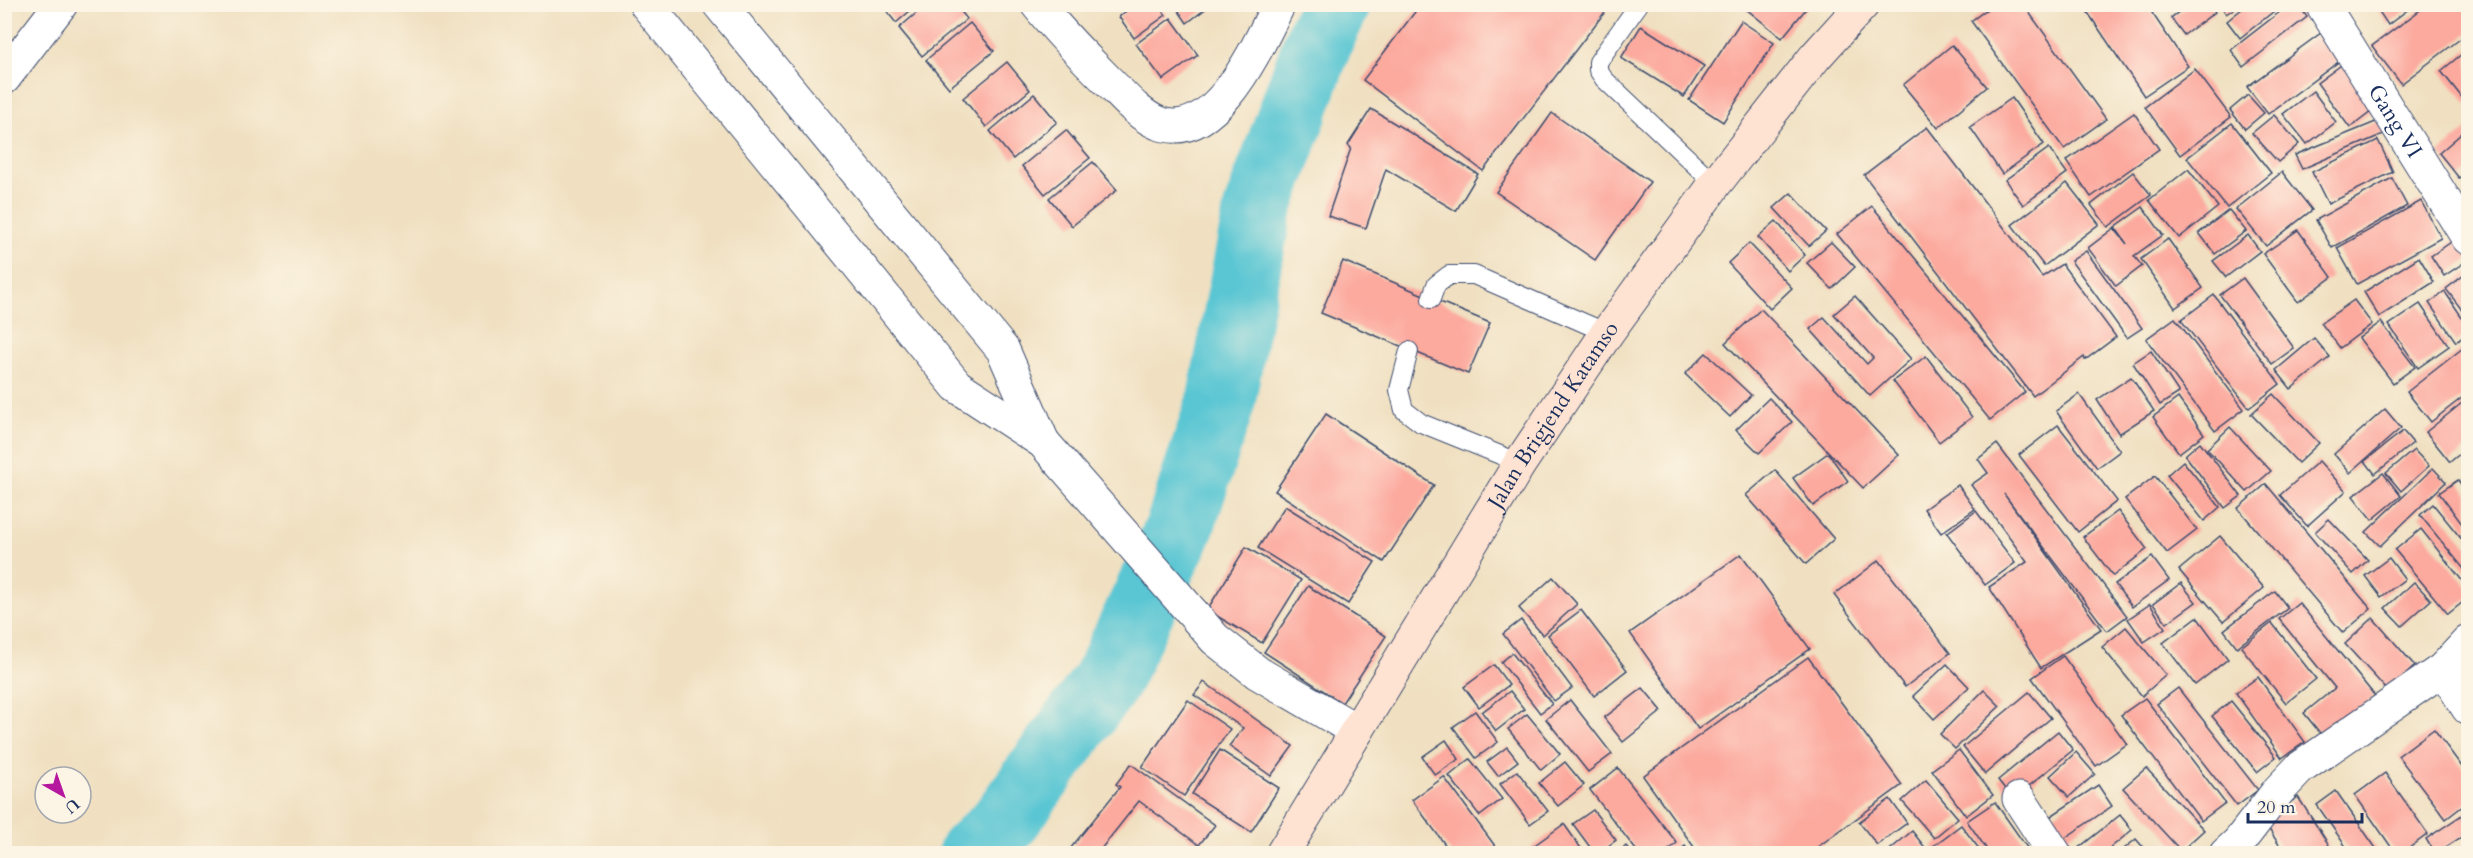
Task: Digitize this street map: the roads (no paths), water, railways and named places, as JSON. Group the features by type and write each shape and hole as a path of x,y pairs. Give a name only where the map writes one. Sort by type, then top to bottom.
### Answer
{"street":[{"path":"4,78 61,4"},
{"path":"646,4 957,386 1042,442 1215,639 1258,673 1357,731"},
{"path":"719,4 1003,350 1042,442"},
{"path":"1037,4 1072,46 1132,105 1157,122 1178,127 1208,113 1234,86 1253,56 1279,4"},
{"name":"Jalan Brigjend Katamso","path":"1282,854 1520,464 1607,333 1715,184 1815,57 1863,4"},
{"name":"Gang VI","path":"2322,4 2469,238"},
{"path":"2226,854 2238,843 2279,790 2300,768 2444,669 2469,642"},
{"path":"2444,669 2469,708"},
{"path":"2019,799 2052,852"}],"lane":[{"path":"1639,4 1598,62 1598,70 1604,79 1715,184"},
{"path":"1431,299 1436,285 1449,275 1474,275 1607,333"},
{"path":"1410,351 1399,390 1404,410 1421,423 1520,464"}],"waterway":[{"path":"972,854 1002,825 1107,680 1179,529 1221,401 1258,208 1320,37 1336,4"}]}
